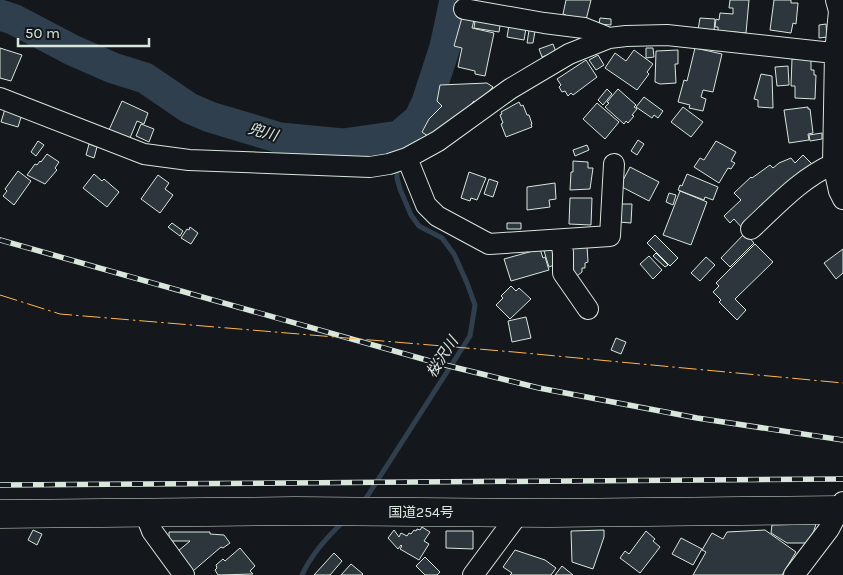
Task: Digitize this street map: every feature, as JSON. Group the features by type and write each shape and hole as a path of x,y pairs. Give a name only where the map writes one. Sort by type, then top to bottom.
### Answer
{"highway":[{"name":"国道254号","path":"0,514 144,512 520,513 842,508"}],"street":[{"path":"836,0 839,11 839,53 833,164 839,191 843,199"},
{"path":"464,9 517,9 584,28 609,38"},
{"path":"0,98 144,154 189,160 370,167 400,160 438,141 510,89 569,54 609,38 668,36 839,53"},
{"path":"400,160 426,205 437,216 490,244 610,236 614,164"},
{"path":"751,229 797,185 818,171 833,164"},
{"path":"561,240 563,273 588,309"},
{"path":"794,575 829,529 842,508"},
{"path":"144,512 152,531 184,575"},
{"path":"473,575 520,513"}],"building":[{"path":"566,0 591,0 586,20 565,17 566,15 563,14"},
{"path":"730,0 749,0 746,33 734,32 733,35 718,34 718,27 715,27 716,19 719,20 720,13 733,14 733,8 729,8"},
{"path":"774,0 791,0 791,3 798,3 796,24 793,23 791,33 770,30"},
{"path":"463,14 475,16 472,28 494,33 485,76 475,74 475,71 458,67 462,48 454,46"},
{"path":"476,14 501,19 499,32 474,28"},
{"path":"600,18 611,19 611,25 599,24"},
{"path":"700,18 715,19 714,31 698,30"},
{"path":"510,19 527,22 524,40 507,37"},
{"path":"530,24 536,25 533,43 527,43"},
{"path":"826,24 827,37 819,38 819,25"},
{"path":"553,44 556,52 542,57 539,49"},
{"path":"0,48 22,55 11,81 0,78"},
{"path":"646,48 653,48 654,57 646,58"},
{"path":"695,48 722,54 713,92 703,90 701,97 706,99 703,111 689,108 690,105 678,102 684,80 687,81"},
{"path":"634,50 653,64 647,72 649,74 637,90 605,68 615,53 626,61"},
{"path":"678,50 678,64 675,64 676,83 660,84 655,82 656,51"},
{"path":"598,55 604,65 596,70 589,60"},
{"path":"792,59 811,60 811,70 814,70 814,75 816,75 815,99 795,98 795,86 791,86"},
{"path":"586,60 597,77 573,95 571,93 568,96 565,91 562,92 559,87 561,85 557,79"},
{"path":"788,66 789,85 777,86 775,67"},
{"path":"761,74 772,76 773,108 758,107 758,100 754,99"},
{"path":"487,83 493,87 477,104 474,101 432,139 422,132 429,119 442,106 437,101 440,85"},
{"path":"607,89 612,94 603,105 598,100"},
{"path":"618,89 636,105 634,107 637,109 628,123 626,121 624,124 605,107"},
{"path":"644,97 663,111 658,118 654,115 652,118 636,107"},
{"path":"122,101 148,113 144,124 137,121 130,138 109,130"},
{"path":"519,102 521,106 523,105 527,115 529,115 532,127 506,137 501,124 503,123 500,115 502,114 501,112"},
{"path":"597,103 619,122 605,139 583,119"},
{"path":"683,107 703,122 691,137 671,122"},
{"path":"808,107 810,109 813,133 808,134 809,140 789,143 784,110"},
{"path":"5,109 22,114 18,127 1,122"},
{"path":"141,124 154,129 149,142 136,136"},
{"path":"822,133 822,139 810,141 809,135"},
{"path":"638,140 644,144 637,155 631,151"},
{"path":"38,141 44,145 36,156 31,152"},
{"path":"716,141 736,152 731,161 735,163 731,169 728,168 719,183 694,167 700,158 704,160"},
{"path":"89,144 97,147 94,158 86,155"},
{"path":"587,145 589,150 575,156 573,150"},
{"path":"47,154 59,162 55,168 57,170 45,184 27,175 35,164 37,165 41,162"},
{"path":"803,155 812,164 743,229 734,219 730,223 724,216 741,200 734,193 751,177 770,165 773,168 791,158 795,163"},
{"path":"573,161 588,162 588,168 593,168 590,189 570,190"},
{"path":"630,167 659,182 649,201 620,186"},
{"path":"18,171 31,181 14,205 3,196 7,191 5,189"},
{"path":"469,172 486,178 477,200 471,198 470,201 461,198"},
{"path":"94,174 102,181 104,179 119,192 107,207 83,188"},
{"path":"687,174 718,187 713,200 705,197 704,200 678,190 680,185 682,186"},
{"path":"158,175 169,183 165,189 173,195 160,213 141,199"},
{"path":"489,179 498,182 493,197 484,194"},
{"path":"555,183 556,199 549,200 550,207 527,210 527,187"},
{"path":"680,191 707,202 691,245 663,235"},
{"path":"669,193 676,195 673,205 666,202"},
{"path":"570,198 592,198 591,225 569,224"},
{"path":"619,204 632,204 631,223 619,222"},
{"path":"172,223 183,231 180,236 168,227"},
{"path":"507,223 521,223 521,229 507,229"},
{"path":"190,227 198,233 191,244 181,238"},
{"path":"745,233 754,243 730,267 721,258"},
{"path":"655,235 678,258 670,266 647,243"},
{"path":"755,244 773,262 735,299 746,310 737,320 719,302 721,300 713,292 719,286 716,283"},
{"path":"587,246 588,262 585,263 585,268 582,268 582,272 577,276 571,276 570,247"},
{"path":"555,248 559,263 549,267 544,251"},
{"path":"540,249 549,270 511,281 504,259"},
{"path":"843,249 843,273 836,279 824,263"},
{"path":"656,253 668,265 665,267 653,256"},
{"path":"649,256 662,270 653,279 640,264"},
{"path":"706,257 715,265 700,281 691,273"},
{"path":"511,286 516,291 519,288 531,299 510,319 496,305 503,298 501,296"},
{"path":"526,317 531,338 512,342 508,321"},
{"path":"616,338 626,342 621,354 611,350"},
{"path":"816,524 810,543 787,543 771,533 772,525"},
{"path":"422,527 430,532 424,541 429,544 419,560 400,549 401,545 398,549 388,538 394,530 399,537 401,533 407,536 414,530 420,530"},
{"path":"33,530 42,534 37,545 28,540"},
{"path":"604,530 604,537 593,569 572,562 571,531"},
{"path":"765,530 796,552 782,575 693,575 706,552 702,550 712,533 723,539 727,532"},
{"path":"446,531 473,531 473,549 446,548"},
{"path":"646,531 655,539 653,541 660,547 640,573 620,558 625,551 629,554"},
{"path":"169,532 210,532 210,534 224,535 230,543 223,548 221,547 193,571 177,552 190,541 169,541"},
{"path":"681,538 702,549 693,565 672,554"},
{"path":"240,548 255,566 250,571 253,574 218,575 215,570 217,568 216,565 223,559 225,561"},
{"path":"515,550 545,560 556,568 551,575 510,575 512,573 503,567"},
{"path":"334,553 342,561 330,575 314,575"},
{"path":"425,557 440,572 437,575 425,575 416,566"},
{"path":"351,564 363,574 341,575"},
{"path":"562,566 573,575 555,575"}],"waterway":[{"name":"兜川","path":"0,15 13,19 72,50 113,68 145,78 189,108 210,117 280,138 343,144 399,136 419,119 427,102 445,47 455,0"},
{"name":"桜沢川","path":"398,157 399,136"},
{"name":"桜沢川","path":"363,503 470,336 475,305 454,254 442,238 419,226 411,215 400,189 397,178 397,166"},
{"name":"桜沢川","path":"302,575 320,546 344,521"}],"railway":[{"path":"0,240 437,363 539,388 697,418 843,440"},
{"path":"0,485 843,479"}],"power":[{"path":"0,295 60,314 514,352 843,383"}]}
